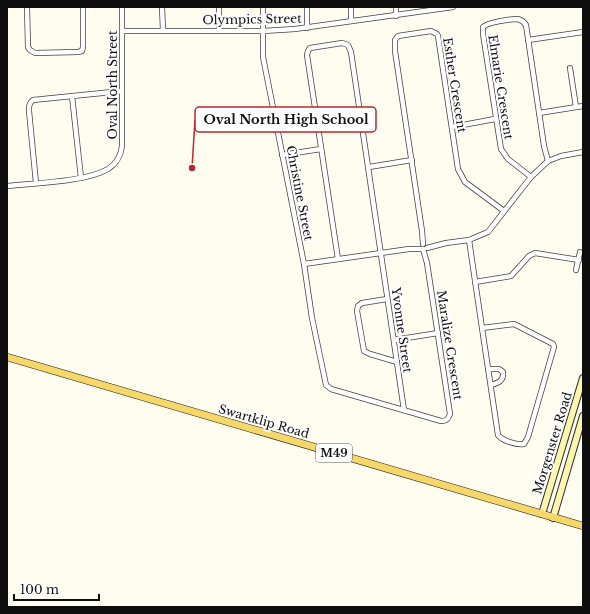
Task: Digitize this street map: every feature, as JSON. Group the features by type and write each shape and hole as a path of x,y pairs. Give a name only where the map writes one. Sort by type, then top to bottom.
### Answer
{"main road":[{"name":"Swartklip Road","path":"7,357 583,526"},
{"name":"Morgenster Road","path":"542,514 583,378"},
{"name":"Morgenster Road","path":"553,518 583,416"}],"street":[{"path":"28,7 28,47 34,52 43,53 78,52 82,50 83,7"},
{"name":"Oval North Street","path":"81,178 108,169 119,158 121,149 122,7"},
{"path":"162,7 163,30"},
{"path":"219,7 219,30"},
{"name":"Christine Street","path":"263,7 263,57 304,264"},
{"path":"307,7 307,28"},
{"path":"351,7 351,21"},
{"path":"396,7 396,16"},
{"name":"Olympics Street","path":"122,31 263,31 307,28 453,7"},
{"name":"Elmarie Crescent","path":"531,177 508,159 502,152 483,34 483,27 488,24 520,20 526,25 544,146 548,161"},
{"name":"Esther Crescent","path":"425,246 394,44 398,36 431,31 437,34 458,169 462,177 469,185 504,211"},
{"path":"528,40 583,32"},
{"name":"Yvonne Street","path":"321,149 307,53 312,47 346,44 351,52 404,410"},
{"path":"570,68 576,107"},
{"path":"36,183 29,104 33,100 122,91"},
{"path":"7,186 81,178 72,96"},
{"path":"539,113 583,106"},
{"path":"452,128 496,119"},
{"path":"282,155 321,149 338,259"},
{"path":"304,264 469,240 490,231 531,177 548,161 561,156 583,152"},
{"path":"369,167 412,160"},
{"path":"469,240 488,369 491,385 498,435 503,440 524,444 528,437 554,347 552,344 514,324 482,328"},
{"name":"Maralize Crescent","path":"304,264 312,318 326,385 331,389 441,421 446,420 449,416 425,246"},
{"path":"576,270 580,252"},
{"path":"475,282 511,276 529,256 535,253 578,260"},
{"path":"387,299 362,303 358,306 357,311 364,351 397,362"},
{"path":"394,340 438,333"},
{"path":"488,369 499,369 503,372 501,381 491,385"}],"place":[{"name":"Oval North High School","path":"192,168"}]}
